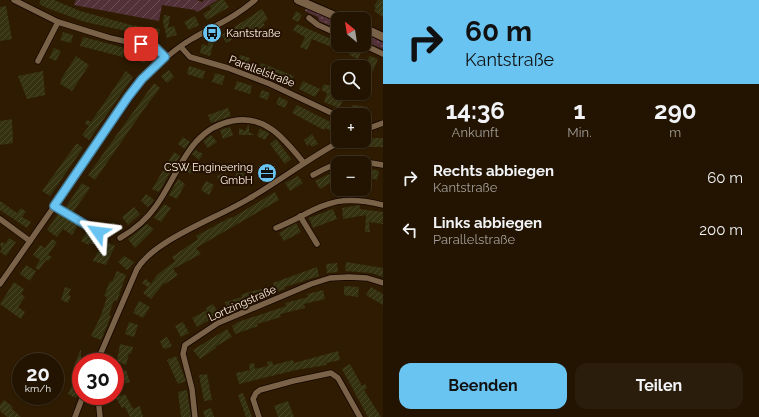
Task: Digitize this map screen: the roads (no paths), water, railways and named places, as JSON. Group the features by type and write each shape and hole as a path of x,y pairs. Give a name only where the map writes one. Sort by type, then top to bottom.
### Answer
{"street":[{"path":"14,0 58,22 110,38 156,48 165,57"},
{"path":"0,284 128,97 142,79 165,57 234,16 255,0"},
{"path":"298,0 331,14"},
{"path":"309,18 318,25 331,31"},
{"path":"38,61 58,22"},
{"path":"371,31 383,37"},
{"name":"Parallelstraße","path":"181,47 190,57 228,68 270,84 331,113"},
{"path":"371,48 383,54"},
{"path":"120,238 138,225 152,212 194,142 204,133 219,125 242,120 264,124 282,137 304,163"},
{"path":"371,126 383,123"},
{"path":"101,353 136,269 145,256 164,243 251,198 331,147"},
{"path":"313,175 340,162 360,160 383,165"},
{"path":"276,228 319,206 341,200 367,201 383,205"},
{"path":"54,206 98,232"},
{"path":"300,216 317,244"},
{"path":"0,219 30,241"},
{"name":"Lortzingstraße","path":"195,417 192,385 183,354 185,345 193,337 224,320 324,280 357,277 383,283"},
{"path":"259,417 253,400 256,393 260,390 331,373 338,378 360,417"},
{"path":"75,417 80,405"},
{"path":"99,405 100,417"}],"place":[{"name":"Kantstraße","path":"212,33"},
{"name":"CSW Engineering GmbH","path":"267,173"}]}
